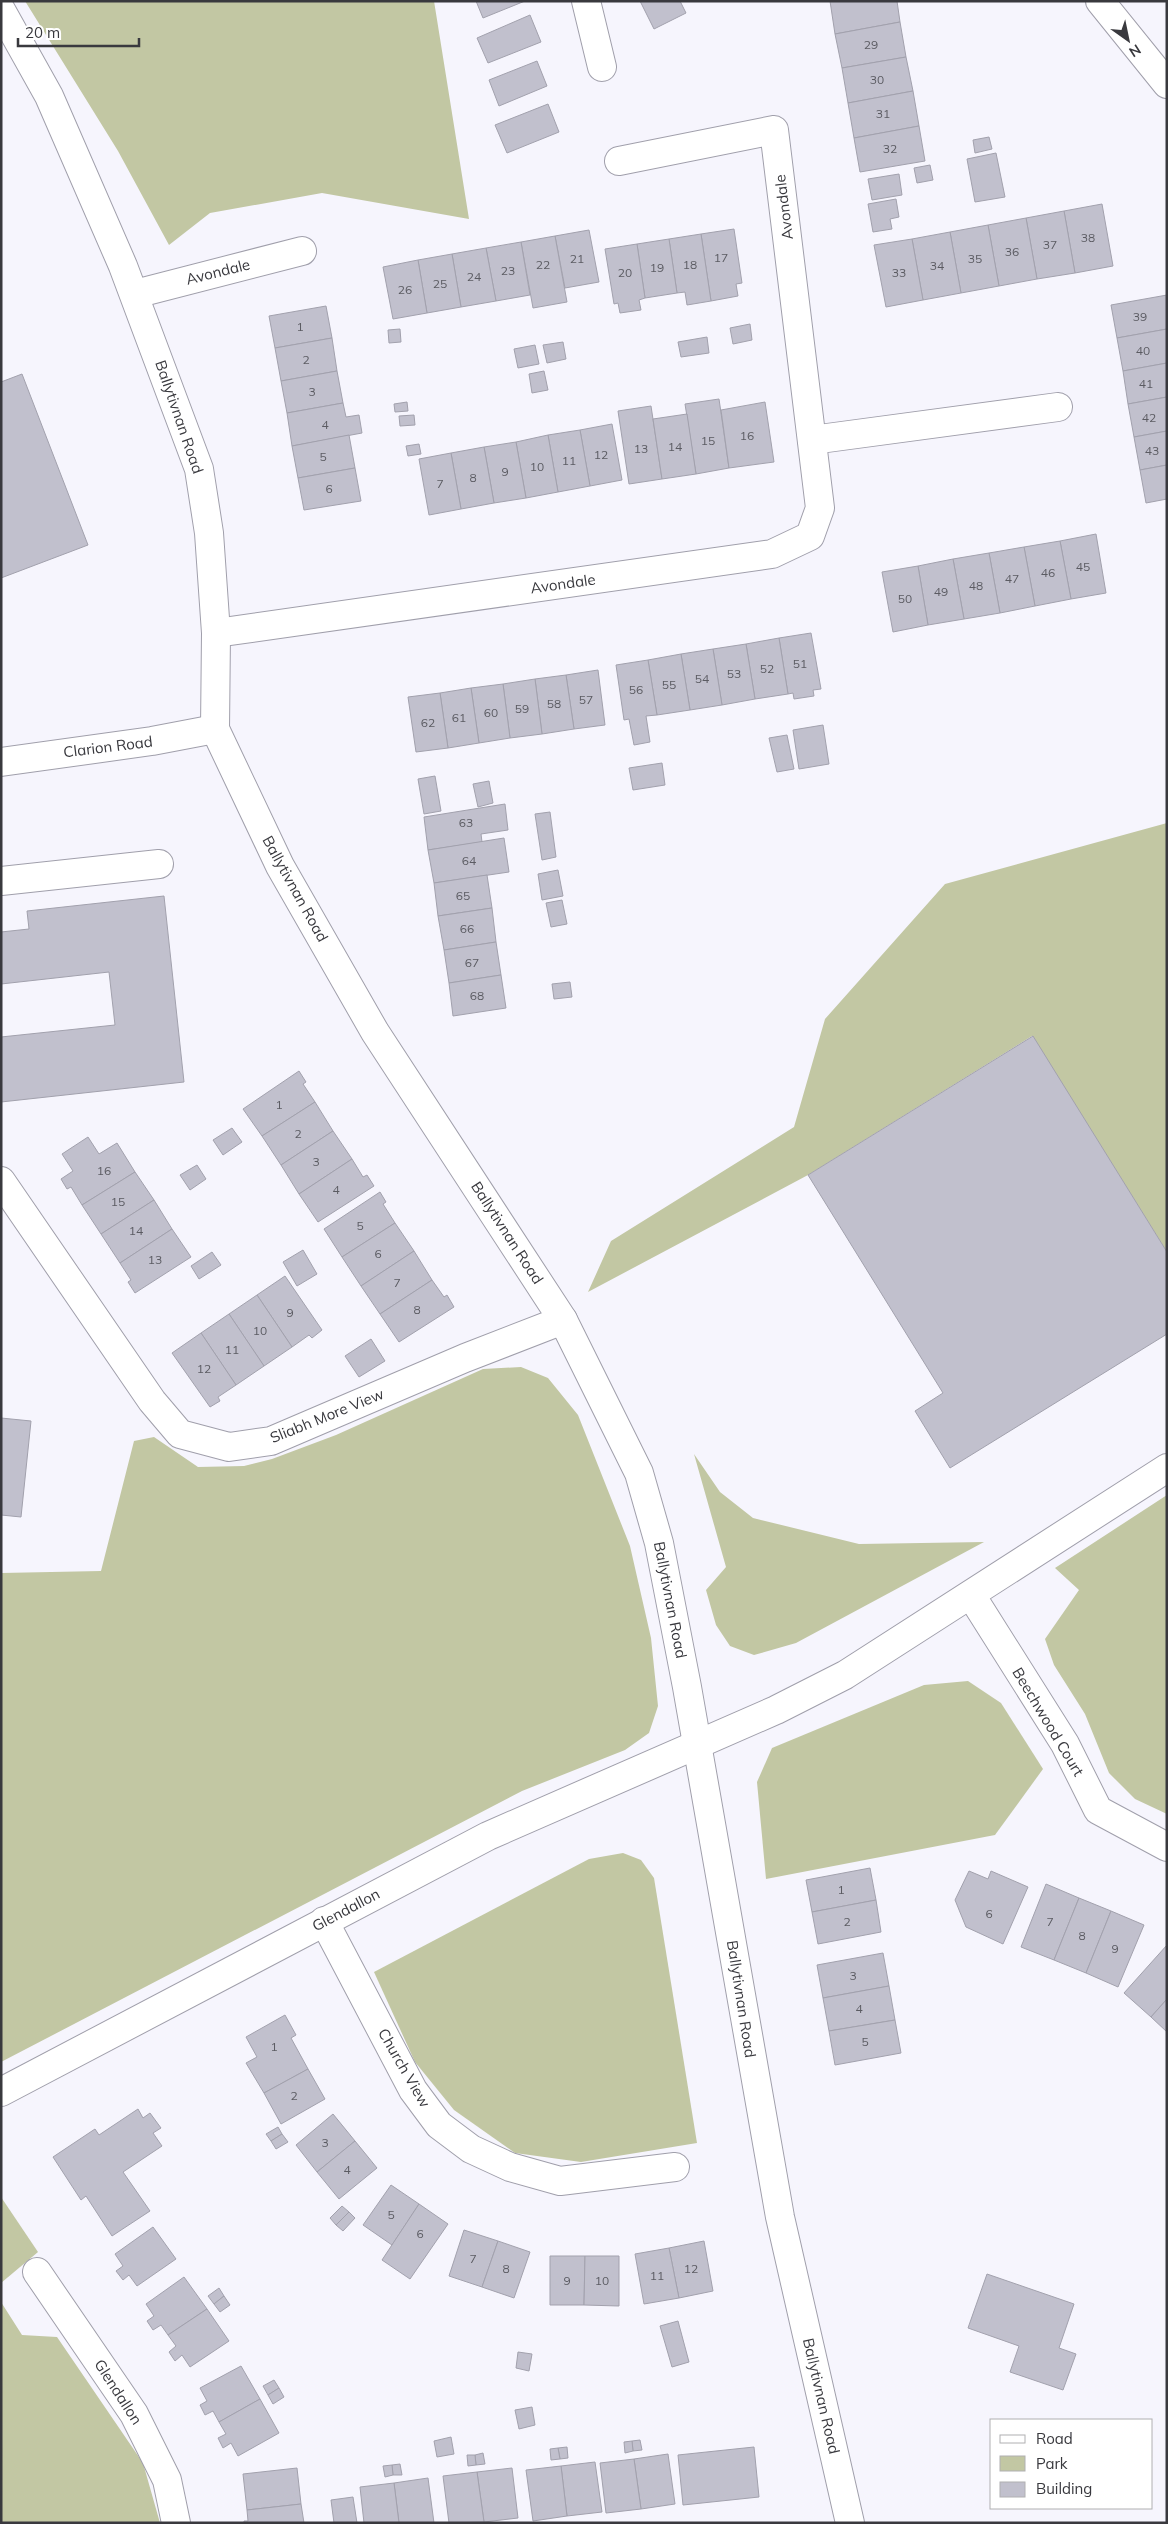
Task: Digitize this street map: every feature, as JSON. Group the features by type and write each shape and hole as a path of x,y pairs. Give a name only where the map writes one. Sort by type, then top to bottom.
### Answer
{"main road":[{"path":"586,1 602,67"},
{"path":"1100,1 1167,84"},
{"name":"Ballytivnan Road","path":"1,10 49,96 134,294 199,468 209,533 216,633 215,729 280,866 375,1032 563,1320 639,1473 659,1543 698,1743 758,2103 780,2217 850,2523"},
{"name":"Avondale","path":"216,633 772,554 810,536 820,508 774,130 619,161"},
{"name":"Avondale","path":"134,294 302,251"},
{"path":"812,440 1058,407"},
{"name":"Clarion Road","path":"1,762 152,741 215,729"},
{"path":"1,881 159,864"},
{"name":"Sliabh More View","path":"1,1181 152,1401 180,1434 229,1447 270,1441 465,1358 563,1320"},
{"name":"Glendallon","path":"1,2092 488,1836 776,1710 845,1675 1167,1468"},
{"name":"Beechwood Court","path":"971,1595 1065,1744 1098,1810 1167,1847"},
{"name":"Church View","path":"324,1921 413,2090 438,2125 470,2149 510,2167 560,2181 675,2167"},
{"name":"Glendallon","path":"37,2272 134,2414 167,2480 176,2523"}],"green space":[{"path":"25,1 434,1 469,219 322,193 210,213 169,245 118,151"},
{"path":"1167,823 1167,1252 1032,1036 808,1175 588,1292 611,1241 794,1127 825,1019 945,884"},
{"path":"521,1367 548,1378 578,1415 630,1546 651,1638 658,1706 649,1733 625,1750 522,1791 1,2062 1,1573 101,1571 134,1441 154,1437 198,1467 244,1466 272,1459 336,1435 483,1369"},
{"path":"694,1454 720,1492 753,1518 859,1544 984,1542 796,1643 754,1655 730,1646 716,1625 706,1590 726,1567"},
{"path":"1167,1495 1167,1814 1135,1799 1109,1773 1085,1714 1054,1665 1045,1639 1079,1590 1055,1568"},
{"path":"968,1681 1001,1703 1043,1769 995,1835 766,1879 757,1782 772,1748 924,1685"},
{"path":"623,1853 641,1860 654,1878 697,2143 581,2162 515,2153 454,2110 415,2062 374,1972 589,1859"},
{"path":"1,2197 38,2252 1,2283"},
{"path":"1,2302 22,2335 57,2337 143,2463 160,2523 1,2523"}],"building":[{"path":"476,1 525,1 483,18"},
{"path":"640,1 680,1 686,13 654,29"},
{"path":"830,1 897,1 900,22 835,34"},
{"path":"530,15 541,42 488,63 477,38"},
{"path":"900,22 906,57 842,68 835,34"},
{"path":"906,57 913,91 848,103 842,68"},
{"path":"537,61 547,86 499,106 489,80"},
{"path":"913,91 919,126 854,138 848,103"},
{"path":"548,104 559,132 507,153 495,125"},
{"path":"919,126 925,161 860,172 854,138"},
{"path":"989,137 992,149 975,153 973,140"},
{"path":"996,153 1005,197 975,202 967,159"},
{"path":"930,165 933,180 917,183 914,168"},
{"path":"899,174 902,195 872,200 868,179"},
{"path":"896,199 899,217 890,219 892,229 873,232 868,204"},
{"path":"1102,204 1113,266 1075,273 1064,211"},
{"path":"1064,211 1075,273 1037,279 1026,218"},
{"path":"1026,218 1037,279 999,286 988,225"},
{"path":"988,225 999,286 961,293 950,232"},
{"path":"734,229 742,283 736,284 738,296 711,301 701,234"},
{"path":"589,230 599,282 565,288 555,236"},
{"path":"950,232 961,293 923,300 912,239"},
{"path":"701,234 711,301 687,305 685,292 677,293 669,239"},
{"path":"555,236 567,302 533,308 521,242"},
{"path":"669,239 677,293 645,298 637,244"},
{"path":"912,239 923,300 886,307 874,245"},
{"path":"521,242 530,295 496,301 486,248"},
{"path":"637,244 645,298 639,300 641,310 620,313 618,303 614,304 605,249"},
{"path":"486,248 496,301 461,307 452,254"},
{"path":"452,254 461,307 427,313 418,260"},
{"path":"418,260 427,313 393,319 383,267"},
{"path":"1167,295 1167,329 1117,338 1111,305"},
{"path":"326,306 332,338 275,348 269,316"},
{"path":"750,324 752,340 733,344 730,328"},
{"path":"400,329 401,342 389,343 388,330"},
{"path":"1167,329 1167,363 1123,371 1117,338"},
{"path":"707,337 709,353 681,357 678,342"},
{"path":"332,338 337,371 281,381 275,348"},
{"path":"563,342 566,359 547,363 543,345"},
{"path":"535,345 539,364 518,368 514,349"},
{"path":"1167,363 1167,397 1128,404 1123,371"},
{"path":"337,371 343,403 287,413 281,381"},
{"path":"544,371 548,390 532,393 529,374"},
{"path":"22,374 88,545 1,578 1,382"},
{"path":"1167,397 1167,431 1134,437 1128,404"},
{"path":"719,399 729,468 696,474 685,404"},
{"path":"407,402 408,411 395,412 394,404"},
{"path":"765,402 774,462 729,468 721,410"},
{"path":"343,403 346,417 359,415 362,433 292,446 287,413"},
{"path":"651,406 662,479 629,484 618,411"},
{"path":"687,414 696,474 662,479 653,419"},
{"path":"414,415 415,425 400,426 399,416"},
{"path":"612,424 622,480 590,486 580,430"},
{"path":"580,430 590,486 558,492 548,435"},
{"path":"1167,431 1167,465 1140,470 1134,437"},
{"path":"349,435 355,468 298,478 292,446"},
{"path":"548,435 558,492 526,498 516,442"},
{"path":"516,442 526,498 494,503 484,447"},
{"path":"419,444 421,454 408,456 406,446"},
{"path":"484,447 494,503 461,509 451,453"},
{"path":"451,453 461,509 429,515 419,459"},
{"path":"1167,465 1167,499 1146,503 1140,470"},
{"path":"355,468 361,501 304,510 298,478"},
{"path":"1096,534 1106,593 1071,599 1060,541"},
{"path":"1060,541 1071,599 1035,606 1024,547"},
{"path":"1024,547 1035,606 1000,613 989,553"},
{"path":"989,553 1000,613 964,619 953,559"},
{"path":"953,559 964,619 928,625 918,566"},
{"path":"918,566 928,625 893,632 882,572"},
{"path":"811,633 821,689 813,690 814,696 794,699 793,693 788,694 779,638"},
{"path":"779,638 788,694 755,699 746,644"},
{"path":"746,644 755,699 722,705 713,649"},
{"path":"713,649 722,705 690,710 681,654"},
{"path":"681,654 690,710 657,715 648,660"},
{"path":"648,660 657,715 646,716 650,742 634,745 629,719 624,720 616,665"},
{"path":"598,670 605,725 574,729 566,675"},
{"path":"566,675 574,729 542,734 535,679"},
{"path":"535,679 542,734 510,738 503,684"},
{"path":"503,684 510,738 479,743 471,688"},
{"path":"471,688 479,743 448,748 440,693"},
{"path":"440,693 448,748 416,752 408,697"},
{"path":"823,725 829,764 799,769 793,730"},
{"path":"787,735 794,769 777,772 769,738"},
{"path":"662,763 665,785 633,790 629,768"},
{"path":"435,776 441,811 424,814 418,779"},
{"path":"489,781 493,803 478,807 473,784"},
{"path":"505,804 508,830 481,834 482,842 428,850 424,817"},
{"path":"550,812 556,857 542,860 535,814"},
{"path":"504,838 509,872 434,883 428,850"},
{"path":"558,870 563,896 542,900 538,874"},
{"path":"487,875 492,908 438,916 434,883"},
{"path":"164,896 184,1082 1,1102 1,1037 115,1025 109,972 1,984 1,932 29,929 27,911"},
{"path":"562,900 567,924 551,927 546,903"},
{"path":"492,908 496,942 444,950 438,916"},
{"path":"496,942 501,975 449,983 444,950"},
{"path":"501,975 506,1008 453,1016 449,983"},
{"path":"570,982 572,997 554,999 552,984"},
{"path":"1033,1036 1167,1252 1167,1334 950,1468 915,1411 943,1393 808,1175"},
{"path":"299,1071 306,1082 303,1084 315,1102 262,1136 243,1109"},
{"path":"315,1102 333,1131 281,1165 262,1136"},
{"path":"232,1128 242,1142 223,1155 213,1140"},
{"path":"333,1131 352,1159 299,1194 281,1165"},
{"path":"88,1137 99,1154 117,1143 135,1172 82,1205 71,1187 67,1189 61,1179 73,1171 62,1154"},
{"path":"352,1159 363,1177 367,1175 374,1186 318,1222 299,1194"},
{"path":"197,1165 206,1179 190,1190 180,1175"},
{"path":"135,1172 154,1200 101,1234 82,1205"},
{"path":"380,1192 386,1202 383,1204 395,1223 342,1257 324,1229"},
{"path":"154,1200 172,1229 120,1263 101,1234"},
{"path":"395,1223 414,1251 361,1286 342,1257"},
{"path":"172,1229 191,1257 135,1293 128,1282 131,1280 120,1263"},
{"path":"303,1250 317,1274 297,1286 283,1262"},
{"path":"414,1251 432,1280 380,1314 361,1286"},
{"path":"212,1252 221,1265 199,1279 191,1266"},
{"path":"285,1276 322,1330 312,1338 309,1335 292,1347 257,1295"},
{"path":"432,1280 444,1297 447,1295 454,1307 399,1342 380,1314"},
{"path":"257,1295 292,1347 264,1366 229,1314"},
{"path":"229,1314 264,1366 236,1385 201,1333"},
{"path":"201,1333 236,1385 218,1397 220,1401 210,1407 172,1353"},
{"path":"371,1339 385,1361 359,1377 345,1356"},
{"path":"1,1418 31,1421 21,1517 1,1515"},
{"path":"870,1868 876,1900 812,1912 806,1880"},
{"path":"969,1871 988,1879 991,1871 1028,1887 1003,1944 966,1927 955,1900"},
{"path":"1046,1884 1079,1898 1054,1960 1021,1947"},
{"path":"1079,1898 1111,1911 1086,1973 1054,1960"},
{"path":"876,1900 881,1932 818,1944 812,1912"},
{"path":"1111,1911 1144,1925 1118,1987 1086,1973"},
{"path":"1167,1945 1167,1999 1151,2017 1124,1993"},
{"path":"883,1953 889,1986 823,1998 817,1965"},
{"path":"889,1986 895,2020 829,2031 823,1998"},
{"path":"1167,1999 1167,2032 1151,2017"},
{"path":"285,2015 296,2035 291,2038 308,2069 264,2093 246,2063 257,2057 246,2037"},
{"path":"895,2020 901,2053 835,2065 829,2031"},
{"path":"308,2069 325,2099 281,2124 264,2093"},
{"path":"138,2109 143,2118 150,2113 161,2128 153,2133 162,2146 123,2172 150,2211 112,2236 86,2196 81,2200 53,2157 95,2129 99,2135"},
{"path":"333,2114 355,2141 317,2172 296,2145"},
{"path":"278,2127 282,2134 271,2141 266,2134"},
{"path":"282,2134 288,2142 276,2149 271,2141"},
{"path":"355,2141 377,2168 339,2199 317,2172"},
{"path":"391,2185 419,2204 392,2245 363,2225"},
{"path":"419,2204 448,2224 410,2279 382,2260"},
{"path":"342,2206 349,2212 336,2225 330,2218"},
{"path":"349,2212 355,2218 343,2231 336,2225"},
{"path":"153,2227 176,2259 137,2286 129,2275 123,2280 116,2271 123,2266 115,2254"},
{"path":"464,2230 498,2241 482,2287 449,2276"},
{"path":"498,2241 530,2252 514,2298 482,2287"},
{"path":"704,2241 713,2291 679,2298 669,2248"},
{"path":"669,2248 679,2298 644,2304 635,2254"},
{"path":"550,2256 585,2256 584,2305 550,2305"},
{"path":"585,2256 619,2256 619,2306 584,2305"},
{"path":"987,2274 1074,2304 1059,2348 1076,2354 1063,2390 1010,2372 1019,2346 968,2328"},
{"path":"184,2277 207,2309 168,2335 161,2325 153,2330 147,2321 154,2316 146,2304"},
{"path":"219,2288 224,2296 214,2304 208,2296"},
{"path":"224,2296 230,2305 220,2312 214,2304"},
{"path":"207,2309 229,2341 190,2367 182,2355 175,2361 169,2352 176,2346 168,2335"},
{"path":"678,2321 689,2362 672,2367 660,2326"},
{"path":"518,2352 532,2354 529,2371 516,2368"},
{"path":"241,2366 260,2399 219,2422 213,2411 205,2415 200,2405 207,2401 200,2388"},
{"path":"274,2380 279,2388 268,2395 263,2386"},
{"path":"279,2388 284,2397 273,2404 268,2395"},
{"path":"260,2399 279,2433 238,2456 231,2443 223,2448 218,2438 226,2434 219,2422"},
{"path":"532,2407 535,2425 519,2429 515,2410"},
{"path":"451,2437 454,2454 437,2457 434,2441"},
{"path":"640,2440 642,2450 633,2451 632,2441"},
{"path":"632,2441 633,2451 625,2453 624,2442"},
{"path":"567,2447 568,2458 560,2459 558,2448"},
{"path":"754,2447 759,2497 683,2505 678,2455"},
{"path":"558,2448 560,2459 551,2460 550,2449"},
{"path":"483,2453 485,2464 476,2465 475,2455"},
{"path":"668,2454 675,2504 641,2509 634,2459"},
{"path":"467,2455 475,2455 476,2465 468,2466"},
{"path":"634,2459 641,2509 606,2513 600,2463"},
{"path":"595,2462 602,2512 567,2516 561,2466"},
{"path":"400,2464 402,2475 393,2475 392,2465"},
{"path":"392,2465 393,2475 385,2477 383,2466"},
{"path":"561,2466 567,2516 533,2521 526,2470"},
{"path":"297,2468 301,2504 247,2510 243,2474"},
{"path":"512,2468 518,2518 484,2522 477,2472"},
{"path":"477,2472 484,2522 449,2523 443,2476"},
{"path":"428,2478 434,2523 399,2523 394,2483"},
{"path":"394,2483 399,2523 364,2523 360,2487"},
{"path":"353,2497 357,2523 334,2523 331,2500"},
{"path":"301,2504 304,2523 244,2523 244,2521 248,2521 247,2510"}]}
